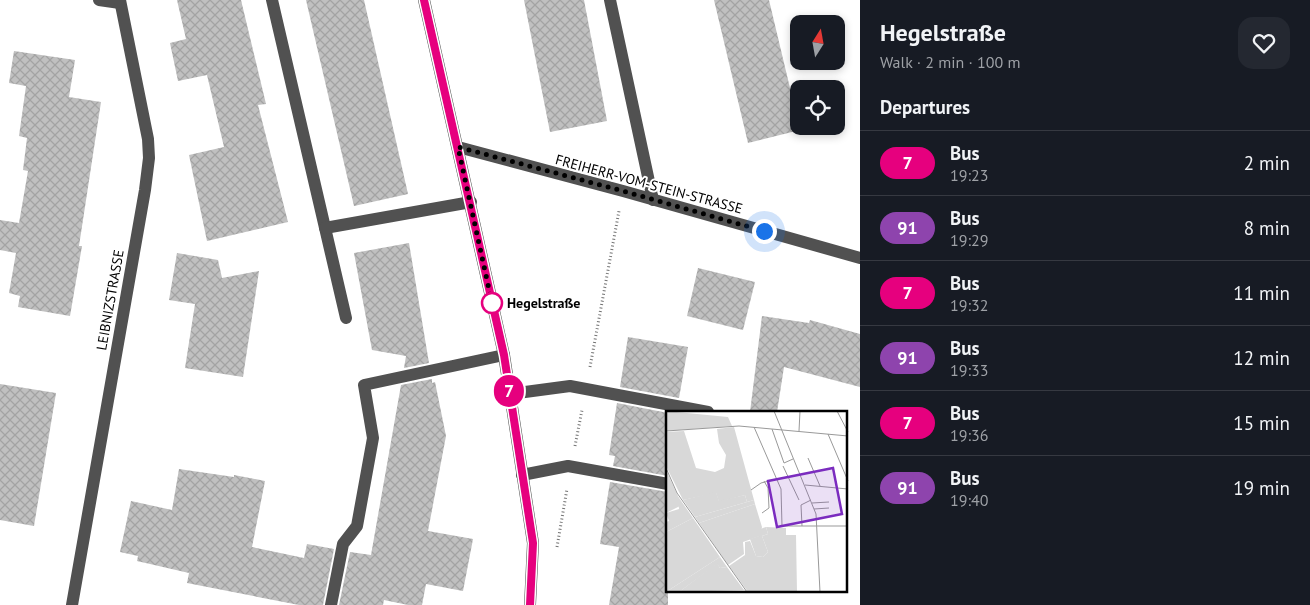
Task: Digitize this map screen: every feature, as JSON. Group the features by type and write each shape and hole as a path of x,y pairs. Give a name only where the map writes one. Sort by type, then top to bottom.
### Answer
{"street":[{"path":"99,0 120,2"},
{"path":"272,0 346,318"},
{"path":"424,0 504,355 533,543 530,605"},
{"path":"610,0 653,200"},
{"name":"LEIBNIZSTRASSE","path":"71,605 145,190 149,158 148,139 120,2"},
{"name":"FREIHERR-VOM-STEIN-STRASSE","path":"458,147 860,258"},
{"path":"325,228 471,202"},
{"path":"331,605 343,544 357,526 373,438 364,385 504,355"},
{"path":"510,394 570,386 703,411"},
{"path":"522,474 568,466 666,484"}],"building":[{"path":"177,0 241,0 266,104 258,105 288,222 207,241 189,155 224,147 207,75 178,81 170,43 186,39"},
{"path":"306,0 364,0 408,194 354,206"},
{"path":"524,0 584,0 607,121 550,132"},
{"path":"714,0 769,0 790,88 790,132 748,143"},
{"path":"14,51 75,60 69,97 101,102 79,246 82,246 70,316 18,307 20,296 9,293 16,253 0,250 0,220 19,223 28,171 23,170 27,138 19,136 26,86 9,83"},
{"path":"409,243 429,363 404,368 406,356 372,350 354,253"},
{"path":"177,253 218,260 222,278 259,271 243,377 185,368 195,304 169,300"},
{"path":"698,268 755,282 743,330 687,316"},
{"path":"762,316 809,323 810,320 860,334 860,387 784,367 777,411 750,411"},
{"path":"628,337 688,347 679,398 620,387"},
{"path":"432,379 432,383 435,382 446,436 428,531 473,539 463,591 426,584 422,605 408,605 384,600 383,605 339,605 350,552 371,555 401,385"},
{"path":"0,384 56,393 34,526 0,520"},
{"path":"617,403 666,413 666,476 613,466 615,456 609,455"},
{"path":"179,469 234,477 234,475 265,481 252,547 304,558 307,544 334,549 323,605 299,605 187,583 189,573 137,561 138,556 120,552 131,501 172,510"},
{"path":"610,482 666,492 666,592 668,592 668,605 609,605 619,547 600,544"}],"bus line":[{"name":"7","path":"424,0 504,355 533,543 530,605"}],"place":[{"name":"Hegelstraße","path":"492,303"}],"route":[{"path":"492,303 458,147 764,231"}]}
